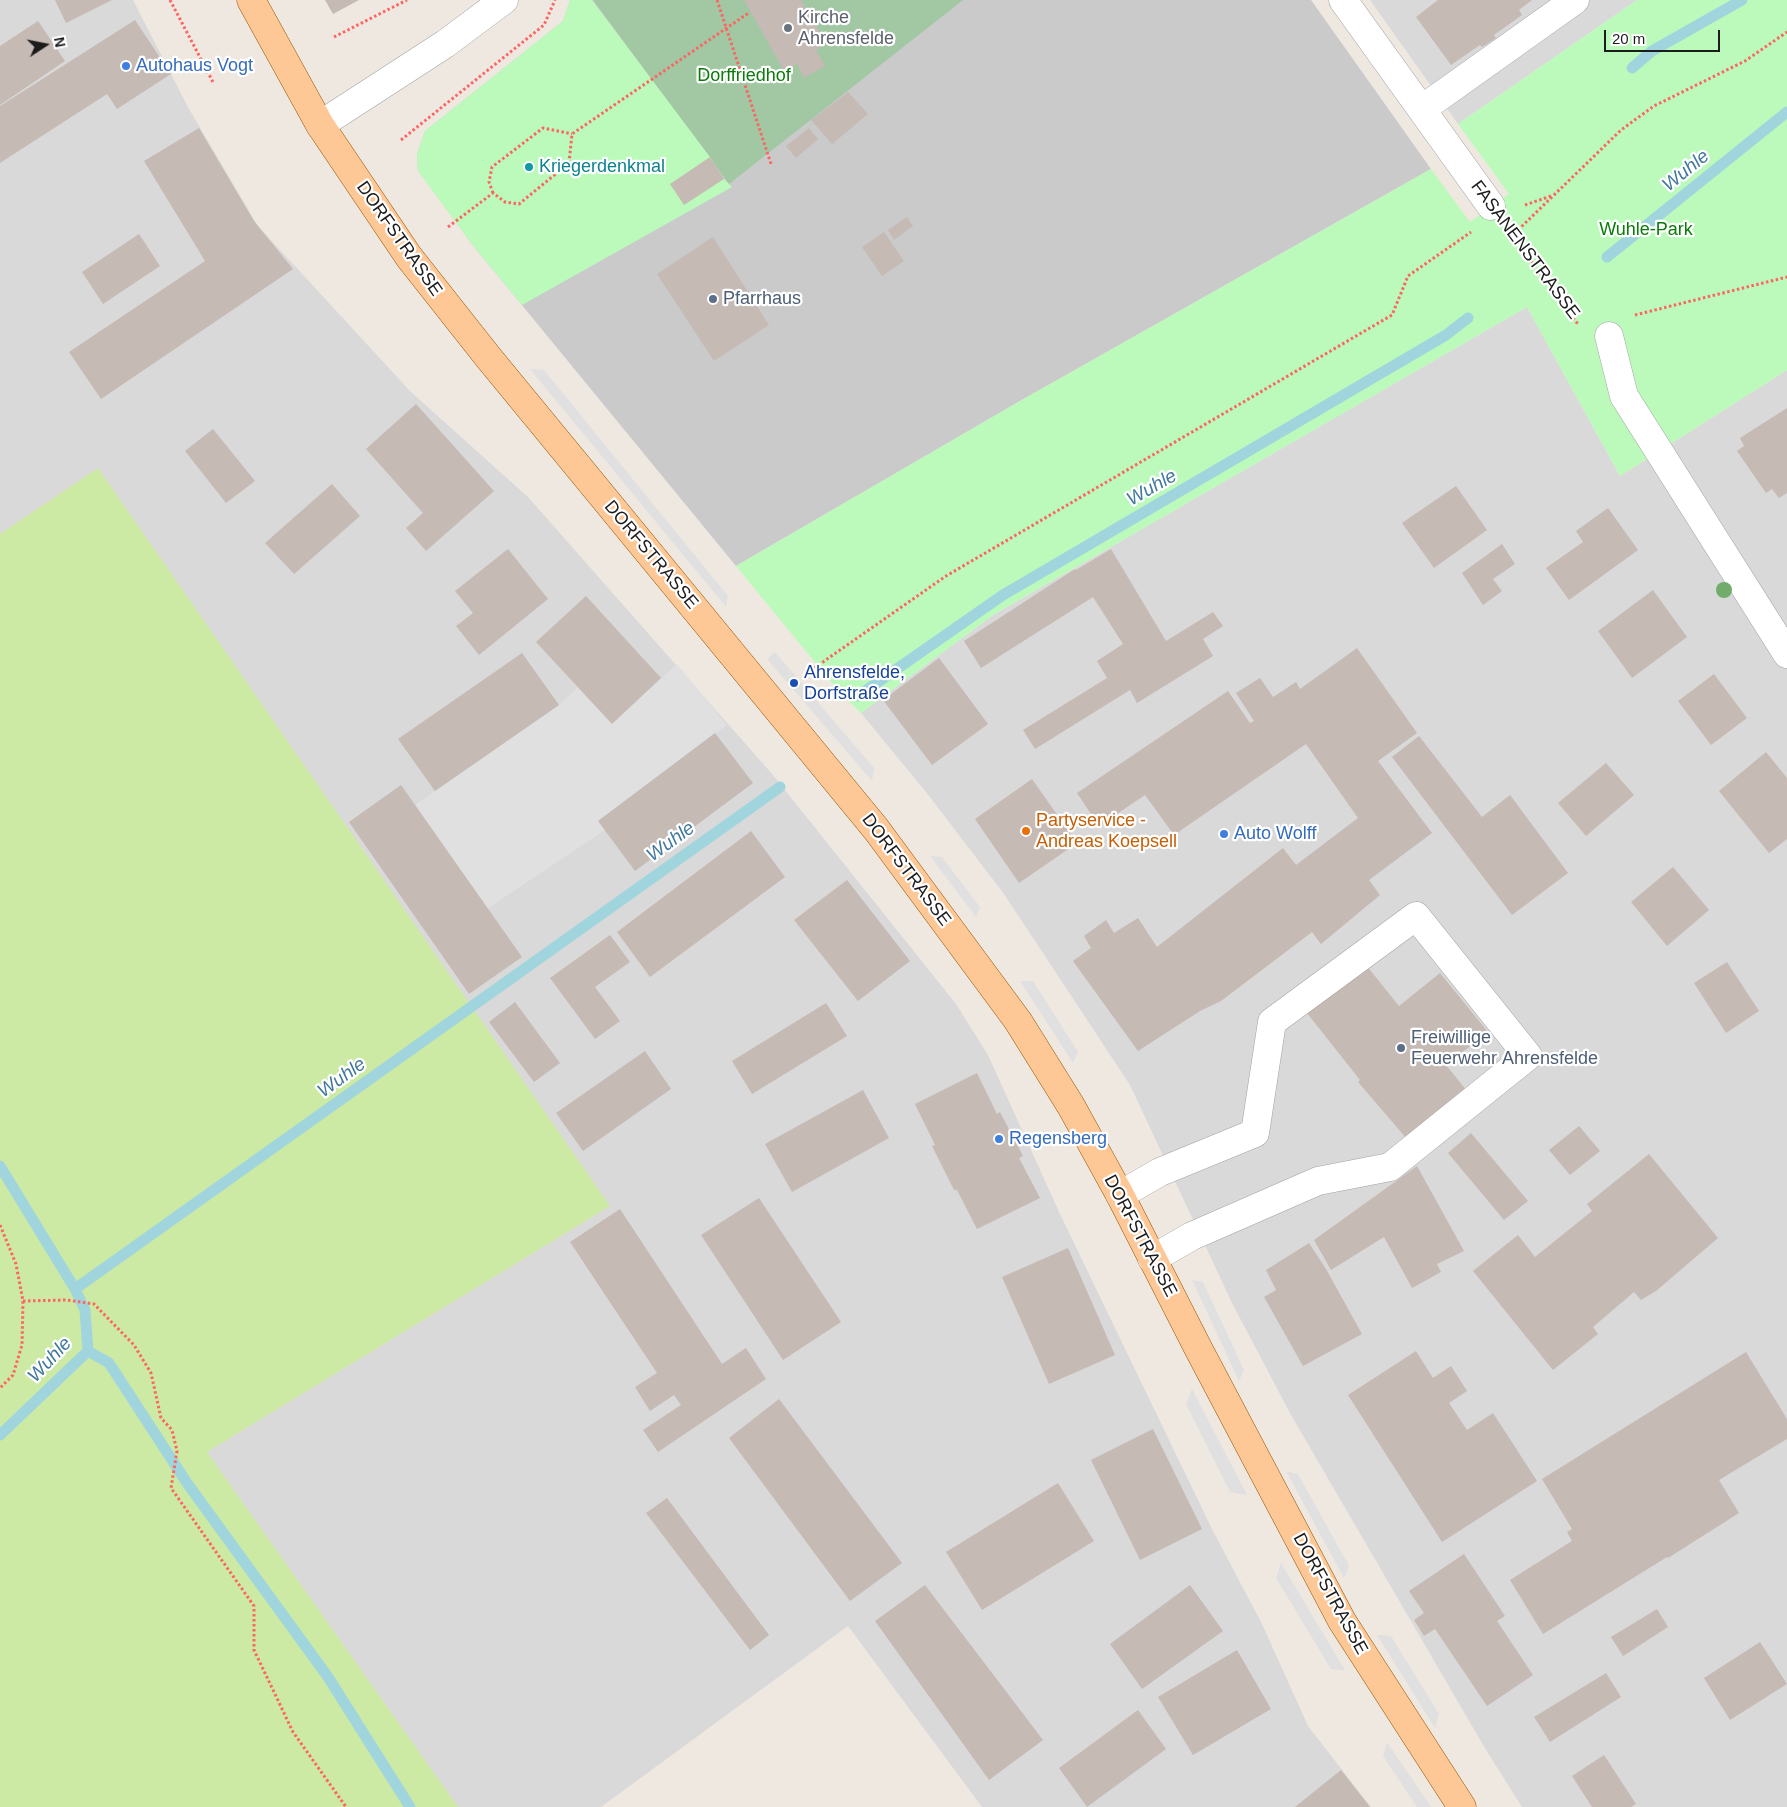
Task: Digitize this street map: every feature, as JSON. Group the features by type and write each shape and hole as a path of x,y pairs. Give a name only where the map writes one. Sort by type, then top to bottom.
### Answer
{"main road":[{"name":"DORFSTRASSE","path":"251,0 320,125 409,257 488,357 876,829 1018,1021 1071,1106 1120,1195 1342,1621 1462,1807"}],"street":[{"path":"320,125 445,44 504,0"},
{"name":"FASANENSTRASSE","path":"1343,0 1495,210"},
{"path":"1422,109 1575,0"},
{"path":"1609,336 1624,396 1787,654"},
{"path":"1120,1195 1160,1172 1255,1133 1272,1022 1416,916 1528,1056 1390,1167 1318,1181 1192,1236 1152,1259"}],"path":[{"path":"170,0 214,84"},
{"path":"334,36 407,0"},
{"path":"401,140 544,25 555,0"},
{"path":"717,0 771,164"},
{"path":"572,134 569,163 519,204 505,202 493,193 489,182 492,167 543,128 572,134 750,12"},
{"path":"1513,236 1621,130 1654,106 1745,61 1787,32"},
{"path":"448,227 493,193"},
{"path":"810,672 946,576 1392,315 1408,276 1495,210"},
{"name":"FASANENSTRASSE","path":"1495,210 1576,322 1609,336"},
{"path":"1609,336 1635,315 1787,276"},
{"path":"0,1225 16,1264 23,1301 22,1345 13,1375 0,1388"},
{"path":"23,1301 67,1300 94,1304 134,1345 151,1373 161,1418 172,1430 176,1451 171,1488 254,1606 254,1650 293,1732 346,1807"}],"shaded area":[{"path":"0,0 133,0 189,109 258,226 411,392 528,497 773,775 956,1004 988,1055 1060,1214 1212,1529 1262,1624 1308,1726 1371,1807 982,1807 848,1626 601,1807 458,1807 207,1452 610,1206 0,534"},
{"path":"570,0 1311,0 1431,169 1020,401 736,566 471,243 418,170 417,154 425,131 563,21"},
{"path":"1370,0 1637,0 1458,124"},
{"path":"1527,307 1620,476 1787,370 1787,1807 1522,1807 1486,1750 1291,1415 1232,1303 1130,1085 1004,894 926,792 861,713 993,615"},
{"path":"530,369 544,370 728,596 726,607"},
{"path":"775,652 874,768 872,781 767,659"},
{"path":"677,664 727,725 598,821 605,830 487,909 415,805 559,705 578,687 612,723"},
{"path":"930,856 942,857 980,907 976,917"},
{"path":"1020,981 1033,981 1078,1052 1073,1063"},
{"path":"1192,1280 1203,1282 1244,1370 1239,1381"},
{"path":"1192,1389 1247,1495 1230,1492 1186,1404"},
{"path":"1286,1471 1298,1474 1349,1566 1344,1578"},
{"path":"1281,1563 1345,1670 1331,1669 1276,1578"},
{"path":"1377,1635 1391,1636 1439,1714 1435,1728"},
{"path":"1387,1742 1431,1807 1417,1807 1383,1756"}],"green space":[{"path":"570,0 592,0 710,157 724,179 732,187 522,305 471,243 418,171 417,154 425,131 563,21"},
{"name":"Dorffriedhof","path":"593,0 963,0 729,184"},
{"name":"Wuhle-Park","path":"1637,0 1787,0 1787,370 1620,476 1527,307 993,615 861,713 841,694 736,566 1020,401 1431,169 1470,222 1509,194 1458,124"},
{"path":"98,468 610,1206 207,1452 458,1807 0,1807 0,534"}],"building":[{"path":"55,0 112,0 66,23"},
{"path":"325,0 359,0 333,14"},
{"name":"Kirche Ahrensfelde","path":"744,0 801,0 827,44 816,50 825,66 804,78 797,64 784,71"},
{"path":"1438,0 1532,0 1519,10 1522,15 1494,35 1496,38 1482,47 1480,45 1451,65 1416,17"},
{"path":"135,20 171,74 117,109 107,94 0,163 0,106"},
{"path":"38,21 65,61 0,105 0,46"},
{"path":"848,92 868,114 832,144 811,120"},
{"path":"199,128 254,221 293,269 101,399 69,352 205,261 144,161"},
{"path":"809,128 818,139 796,158 786,146"},
{"path":"710,157 724,179 684,205 670,184"},
{"path":"907,217 913,226 894,240 888,230"},
{"path":"884,232 904,261 882,276 862,247"},
{"path":"139,234 160,266 103,304 82,272"},
{"name":"Pfarrhaus","path":"713,237 769,325 714,361 657,274"},
{"path":"416,404 494,491 426,551 406,528 423,513 366,449"},
{"path":"1787,408 1787,493 1779,498 1772,489 1766,493 1737,451 1744,446 1740,438"},
{"path":"213,429 255,481 226,503 185,451"},
{"path":"332,484 360,516 294,574 265,543"},
{"path":"1456,486 1487,530 1434,568 1402,523"},
{"path":"1608,508 1638,550 1569,600 1546,568 1583,542 1576,531"},
{"path":"1502,544 1515,564 1493,579 1502,591 1483,605 1462,573"},
{"path":"508,549 548,599 479,655 456,626 473,613 455,591"},
{"path":"1111,549 1166,641 1213,612 1223,626 1203,639 1213,656 1137,703 1130,690 1035,749 1023,730 1107,678 1097,661 1123,644 1093,597 981,668 964,641 1075,569"},
{"path":"1653,590 1687,637 1632,678 1598,631"},
{"path":"586,596 661,678 612,724 536,642"},
{"path":"1357,648 1417,733 1378,761 1432,833 1369,880 1380,895 1321,944 1312,932 1221,1001 1200,1011 1138,1051 1073,961 1091,948 1084,936 1106,920 1114,933 1138,918 1157,947 1283,848 1296,865 1358,818 1306,744 1174,835 1145,795 1099,826 1077,793 1228,691 1250,723 1254,721 1236,693 1260,678 1273,697 1296,682 1300,689"},
{"path":"522,653 559,705 435,791 398,739"},
{"path":"939,658 988,724 932,765 883,700"},
{"path":"1714,674 1747,718 1711,745 1678,701"},
{"path":"715,733 753,783 635,871 598,821"},
{"path":"1419,736 1482,817 1510,795 1568,873 1512,915 1392,757"},
{"path":"1766,752 1787,778 1787,839 1769,853 1719,791"},
{"path":"1606,763 1634,795 1586,836 1558,803"},
{"name":"Partyservice - Andreas Koepsell","path":"1032,779 1077,843 1019,883 975,819"},
{"path":"401,785 522,957 469,994 349,822"},
{"path":"751,831 785,877 650,977 617,932"},
{"path":"1673,867 1709,910 1667,946 1631,902"},
{"path":"847,880 910,961 858,1001 794,920"},
{"path":"610,935 630,962 595,987 620,1021 595,1039 550,978"},
{"path":"1727,962 1759,1011 1726,1033 1694,983"},
{"name":"Freiwillige Feuerwehr Ahrensfelde","path":"1366,965 1399,1006 1440,973 1488,1032 1446,1065 1467,1091 1407,1139 1358,1082 1360,1080 1307,1013"},
{"path":"515,1002 560,1063 534,1082 489,1022"},
{"path":"826,1003 847,1036 752,1094 732,1061"},
{"path":"645,1051 671,1089 583,1151 556,1113"},
{"path":"977,1073 997,1114 1000,1112 1023,1156 1019,1158 1040,1198 977,1229 957,1190 954,1190 932,1146 935,1145 915,1104"},
{"path":"863,1090 889,1138 792,1192 765,1144"},
{"path":"1579,1126 1600,1151 1570,1175 1549,1150"},
{"path":"1471,1133 1528,1201 1504,1220 1448,1153"},
{"path":"1649,1154 1718,1238 1656,1291 1641,1300 1634,1292 1593,1327 1598,1334 1553,1370 1473,1271 1518,1235 1535,1257 1592,1211 1587,1204"},
{"path":"1417,1166 1464,1251 1437,1264 1441,1272 1412,1288 1384,1237 1331,1270 1314,1240"},
{"path":"759,1198 841,1322 783,1360 701,1235"},
{"path":"620,1209 722,1364 746,1348 766,1379 658,1452 643,1430 681,1405 674,1395 650,1411 635,1387 657,1373 570,1242"},
{"path":"1309,1243 1326,1269 1362,1334 1303,1366 1264,1297 1276,1290 1266,1270"},
{"path":"1068,1248 1115,1355 1049,1384 1002,1277"},
{"path":"1416,1351 1433,1378 1451,1366 1467,1391 1449,1403 1467,1430 1493,1413 1537,1481 1442,1542 1348,1395"},
{"path":"1746,1352 1787,1419 1787,1439 1719,1480 1739,1513 1543,1634 1510,1580 1572,1541 1567,1532 1572,1529 1542,1479"},
{"path":"779,1399 902,1563 850,1601 729,1438"},
{"path":"1153,1429 1202,1529 1140,1560 1091,1460"},
{"path":"1058,1483 1094,1541 982,1610 946,1552"},
{"path":"667,1498 769,1635 750,1650 646,1513"},
{"path":"1464,1554 1505,1616 1497,1621 1533,1675 1487,1706 1435,1629 1424,1636 1414,1620 1424,1613 1409,1591"},
{"path":"925,1585 1043,1740 989,1780 875,1621"},
{"path":"1190,1585 1223,1631 1142,1689 1110,1644"},
{"path":"1657,1609 1668,1627 1623,1656 1611,1637"},
{"path":"1760,1642 1787,1684 1730,1720 1704,1678"},
{"path":"1237,1650 1271,1709 1193,1755 1158,1697"},
{"path":"1606,1673 1621,1697 1550,1742 1534,1717"},
{"path":"1138,1710 1166,1749 1087,1807 1059,1768"},
{"path":"1604,1755 1636,1804 1631,1807 1592,1807 1572,1776"},
{"path":"1341,1770 1370,1807 1295,1807"}],"waterway":[{"path":"1632,68 1652,51 1742,0"},
{"name":"Wuhle","path":"1607,257 1787,112"},
{"name":"Wuhle","path":"858,696 1003,595 1446,335 1468,318"},
{"name":"Wuhle","path":"0,1435 88,1351 85,1310 75,1289 780,787"},
{"path":"0,1166 75,1289"},
{"path":"88,1351 109,1363 187,1483 328,1677 410,1807"}],"place":[{"name":"Kirche Ahrensfelde","path":"788,28"},
{"name":"Autohaus Vogt","path":"126,66"},
{"name":"Kriegerdenkmal","path":"529,167"},
{"name":"Pfarrhaus","path":"713,299"},
{"name":"Ahrensfelde, Dorfstraße","path":"794,683"},
{"name":"Partyservice - Andreas Koepsell","path":"1026,831"},
{"name":"Auto Wolff","path":"1224,834"},
{"name":"Freiwillige Feuerwehr Ahrensfelde","path":"1401,1048"},
{"name":"Regensberg","path":"999,1139"}]}
